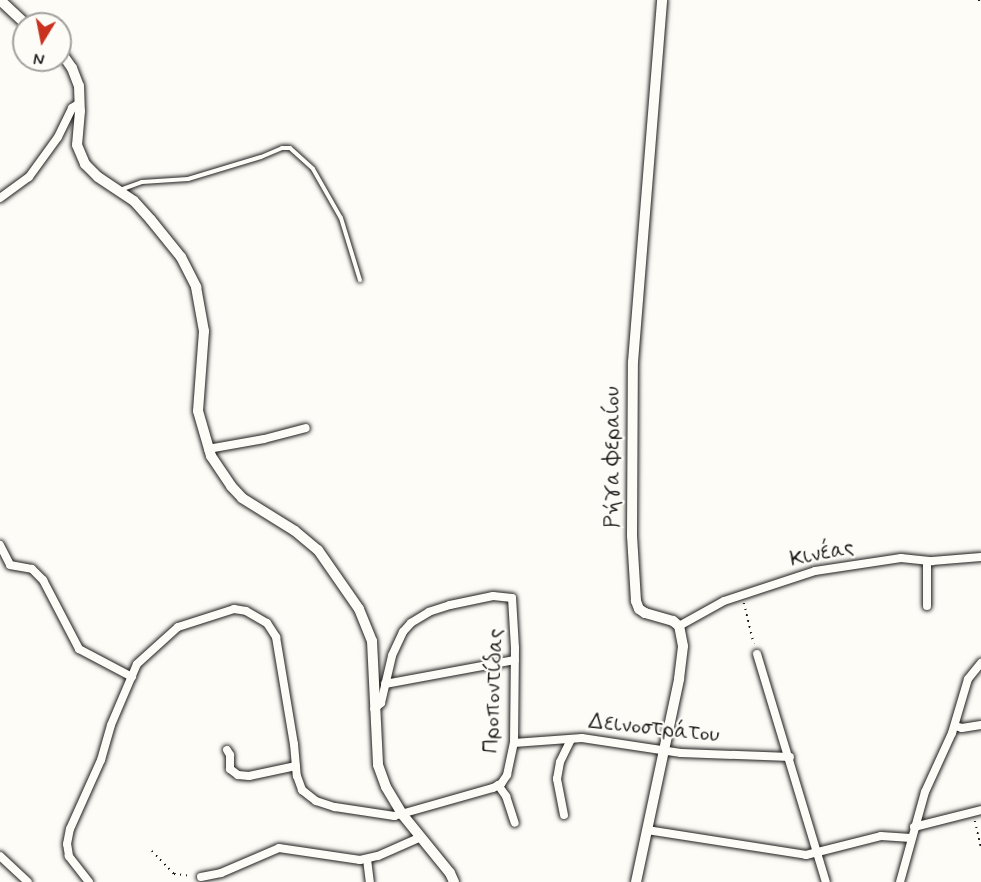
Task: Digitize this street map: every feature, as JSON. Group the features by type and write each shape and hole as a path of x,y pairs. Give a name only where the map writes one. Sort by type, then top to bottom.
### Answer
{"street":[{"path":"0,0 13,12"},
{"name":"Ρήγα Φεραίου","path":"662,0 633,362 632,536 636,601 639,609 679,626"},
{"path":"72,69 80,103 77,139 82,158 98,177 134,201 162,232 185,264 196,286 204,331 198,411 208,449 237,493 318,550 359,609 371,635 378,765 386,787 402,814 450,873 454,882"},
{"path":"0,198 26,181 58,137 72,108 80,103"},
{"path":"208,449 264,439 306,428"},
{"path":"0,545 10,565 32,569 40,576 79,649 132,677"},
{"name":"Κινέας","path":"679,626 705,610 742,595 815,571 902,558 927,561 981,557"},
{"path":"927,561 927,606"},
{"name":"Προποντίδας","path":"385,684 395,648 411,623 429,612 450,605 493,596 512,598 515,660 514,743 507,775 499,785"},
{"path":"89,882 69,856 68,835 140,660 184,623 228,609 239,609 254,615 267,622 274,631 301,788 316,801 392,816 499,785 506,796 515,823"},
{"path":"636,882 682,658 683,637 679,626"},
{"path":"758,654 826,882"},
{"path":"374,709 381,705 385,684 515,660"},
{"path":"900,882 925,792 955,726 968,680 981,663"},
{"path":"955,726 981,724"},
{"path":"564,815 557,779 560,762 571,739"},
{"name":"Δεινοστράτου","path":"514,743 571,739 662,751 790,757"},
{"path":"227,750 230,754 230,769 238,775 249,776 296,766"},
{"path":"914,827 977,811"},
{"path":"647,830 806,855 881,836 912,838"},
{"path":"201,877 221,873 279,848 353,860 367,859 421,837"},
{"path":"0,856 27,882"},
{"path":"367,859 370,882"}],"lane":[{"path":"119,190 142,182 188,179 261,157 282,148 290,148 313,169 341,218 360,280"}],"path":[{"path":"979,0 981,6"},
{"path":"742,595 758,654"},
{"path":"977,811 981,847"},
{"path":"152,851 174,874 201,877"}]}
